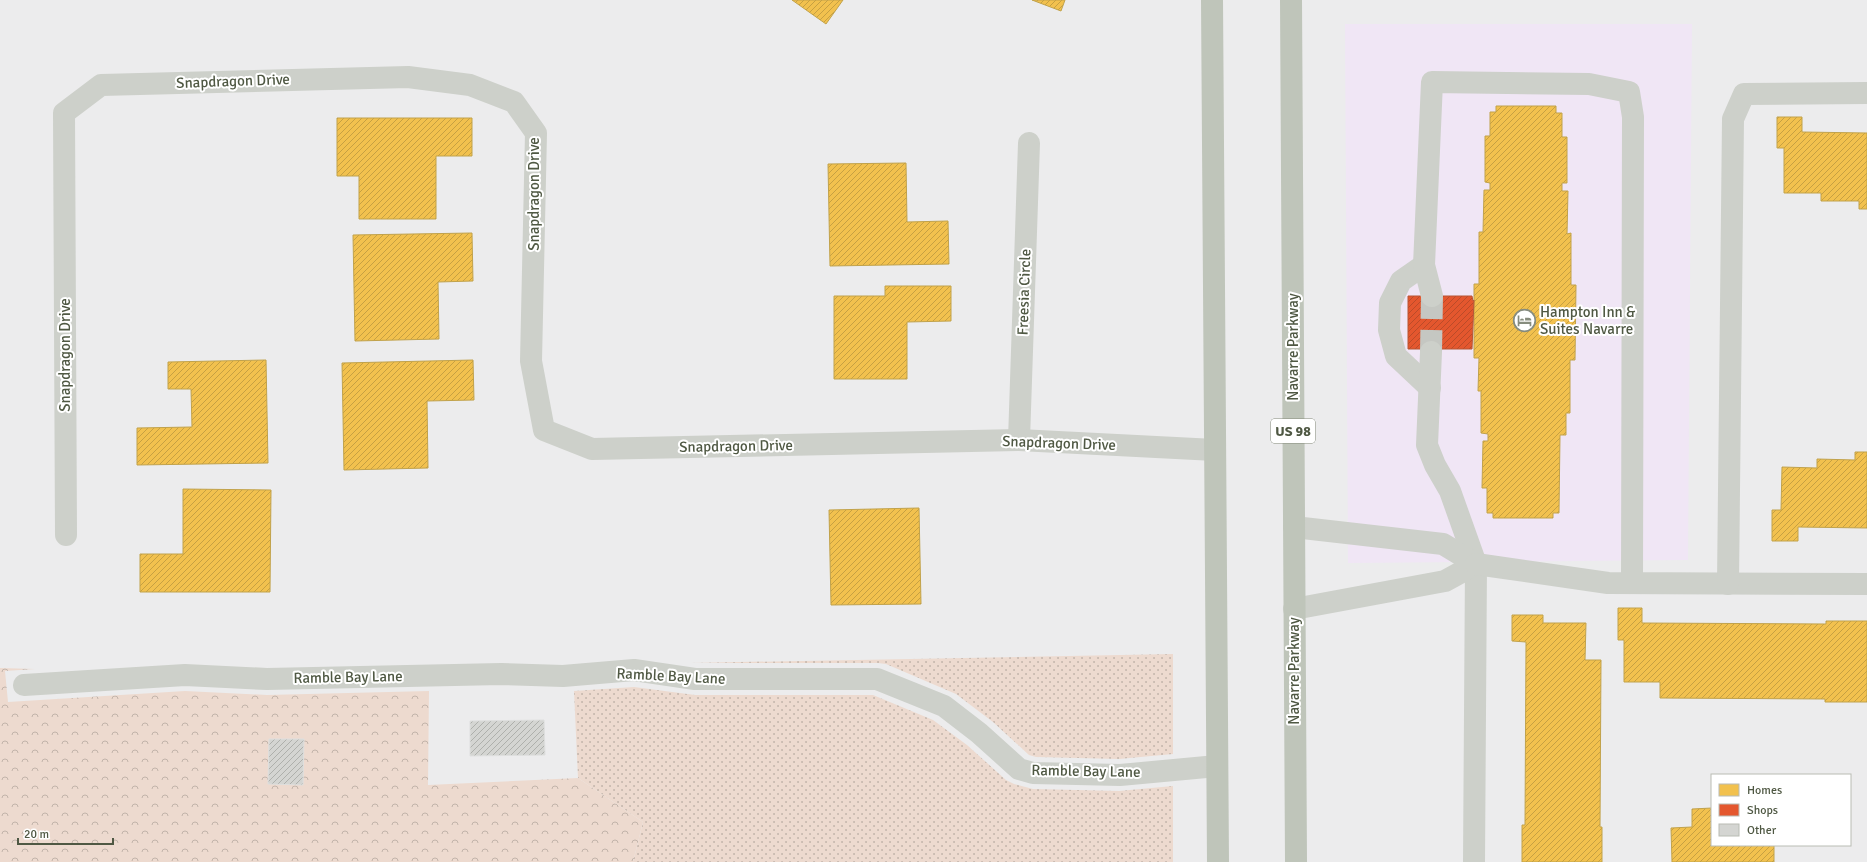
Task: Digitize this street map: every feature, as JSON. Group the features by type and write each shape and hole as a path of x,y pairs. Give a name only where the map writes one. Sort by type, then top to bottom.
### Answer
{"highway":[{"path":"1212,0 1218,862"},
{"name":"Navarre Parkway","path":"1291,0 1296,862"}],"street":[{"name":"Snapdragon Drive","path":"66,535 64,113 101,85 408,76 470,85 514,102 536,133 531,361 544,430 592,449 1019,440 1215,450"},
{"path":"1432,296 1424,265 1432,82 1589,84 1629,92 1633,117 1632,583"},
{"path":"1728,584 1733,119 1744,94 1867,93"},
{"name":"Freesia Circle","path":"1019,440 1029,143"},
{"path":"1424,265 1400,281 1390,303 1389,330 1396,356 1430,388"},
{"path":"1431,352 1427,445 1435,465 1450,491 1476,564 1474,862"},
{"path":"1294,527 1443,544 1476,564 1608,583 1867,584"},
{"path":"1294,609 1445,581 1476,564"},
{"name":"Ramble Bay Lane","path":"24,685 185,675 267,679 500,674 563,676 634,670 695,680 877,679 944,706 980,733 1019,769 1033,773 1120,775 1217,766"}],"shaded area":[{"path":"1345,24 1692,24 1688,560 1348,563"}],"green space":[{"path":"1173,654 1173,754 1119,759 1036,757 1029,755 993,722 956,694 886,664 690,663"},
{"path":"0,668 35,669 5,671 8,702 185,691 267,695 429,691 428,785 578,778 643,822 633,862 0,862"},
{"path":"634,687 695,695 873,695 933,720 967,745 1006,780 1014,784 1033,789 1119,791 1173,786 1173,862 633,862 643,822 578,778 574,691"}],"building: Homes":[{"path":"792,0 843,0 826,24"},
{"path":"1032,0 1065,0 1061,11"},
{"name":"Hampton Inn & Suites Navarre","path":"1496,106 1556,106 1556,113 1562,113 1562,137 1567,137 1567,183 1562,183 1562,191 1568,191 1567,234 1571,233 1571,285 1576,285 1575,360 1570,360 1570,413 1566,413 1566,435 1560,435 1559,513 1553,513 1553,518 1493,518 1493,513 1487,513 1487,488 1482,488 1483,441 1488,441 1488,434 1481,433 1481,391 1478,391 1479,358 1474,358 1474,284 1479,284 1479,232 1483,232 1484,190 1490,190 1490,183 1485,182 1485,136 1490,136 1490,112 1496,112"},
{"path":"1777,117 1802,117 1802,132 1867,133 1867,209 1859,209 1859,201 1821,201 1821,193 1784,193 1784,148 1777,148"},
{"path":"337,118 472,118 472,156 436,156 436,219 359,219 359,176 337,176"},
{"path":"906,163 907,222 948,221 949,264 830,266 828,164"},
{"path":"472,233 473,281 438,282 439,339 355,341 353,235"},
{"path":"885,286 951,286 951,321 907,322 907,379 834,379 834,296 885,296"},
{"path":"266,360 268,463 137,465 137,428 192,427 191,389 168,389 168,362"},
{"path":"473,360 474,400 427,401 428,468 344,470 342,363"},
{"path":"1855,452 1867,452 1867,528 1798,527 1798,541 1772,541 1772,510 1781,510 1782,467 1817,468 1817,459 1855,460"},
{"path":"183,489 271,490 270,592 140,592 140,554 183,554"},
{"path":"919,508 921,604 831,605 829,510"},
{"path":"1618,608 1642,608 1642,623 1826,624 1826,621 1867,621 1867,702 1825,702 1825,699 1660,698 1660,682 1624,682 1624,640 1618,640"},
{"path":"1512,615 1543,615 1543,623 1586,623 1585,660 1601,660 1600,827 1602,827 1602,862 1522,862 1522,825 1525,825 1526,642 1512,641"},
{"path":"1711,808 1711,846 1774,846 1774,862 1672,862 1671,828 1692,827 1692,809"}],"building: Shops":[{"path":"1408,296 1472,296 1473,301 1474,300 1472,349 1408,349"}],"building: Other":[{"path":"544,720 545,755 470,756 470,721"},
{"path":"269,739 304,739 303,785 268,784"}],"tunnel":[{"path":"1431,352 1432,296"}],"place":[{"name":"Hampton Inn & Suites Navarre","path":"1525,321"}]}
